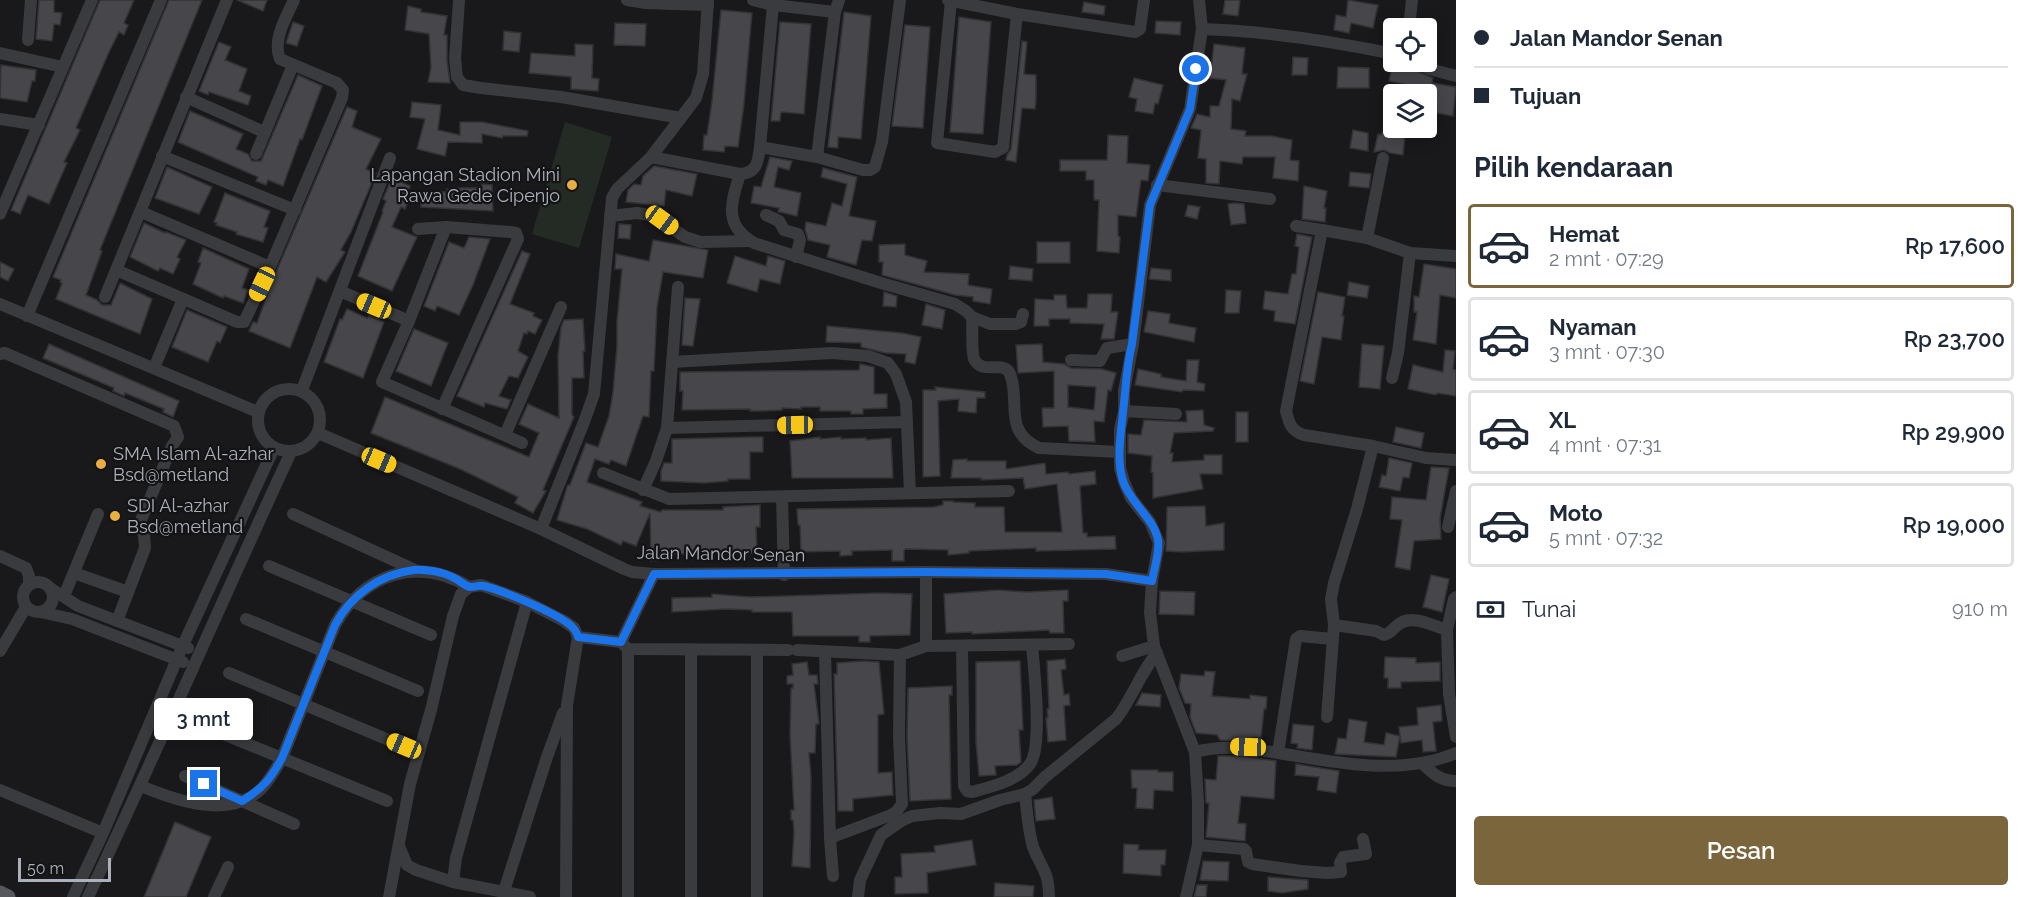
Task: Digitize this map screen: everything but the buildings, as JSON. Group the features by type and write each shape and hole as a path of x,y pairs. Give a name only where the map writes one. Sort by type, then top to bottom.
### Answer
{"main road":[{"path":"0,892 8,897"}],"street":[{"path":"28,40 31,0"},
{"path":"0,214 92,0"},
{"path":"27,316 161,0"},
{"path":"105,297 227,0"},
{"path":"116,270 237,322 244,322 295,210 342,98 343,90 337,83 280,59 276,51 277,40 294,0"},
{"path":"459,0 455,59 457,77 463,85 561,96 681,118"},
{"path":"541,529 594,394 612,198 617,189 651,157 696,98 703,74 708,2 627,0"},
{"path":"753,0 773,5 837,6 817,157"},
{"path":"760,147 817,157 863,170 870,170 875,166 882,142 900,0"},
{"path":"1017,14 1003,148 995,152 937,143 950,0 1017,14 1135,32 1140,29 1144,0"},
{"path":"1186,897 1198,845 1195,752 1155,650 1150,612 1152,581 1159,543 1153,528 1131,498 1124,482 1120,468 1120,429 1124,411 1127,363 1132,344 1150,205 1190,109 1202,29 1199,0"},
{"path":"1410,18 1412,0"},
{"path":"651,157 740,174 747,174 754,170 757,166 760,147 773,5"},
{"path":"1202,29 1257,31 1291,37 1322,39 1383,52"},
{"path":"0,53 63,67"},
{"path":"256,154 293,65"},
{"path":"1437,71 1456,76"},
{"path":"186,98 264,132"},
{"path":"0,120 39,126"},
{"path":"162,156 295,210"},
{"path":"302,390 390,158"},
{"path":"1367,238 1383,158"},
{"path":"740,174 731,202 734,221 741,235 750,241 955,304 972,317 990,324 1016,324 1021,322 1023,314"},
{"path":"1157,185 1270,199"},
{"path":"141,212 270,267"},
{"path":"610,216 637,213 656,216 685,237 701,242 750,241"},
{"path":"766,215 779,221 784,230 798,234 800,240 796,257"},
{"path":"1296,226 1367,238 1410,253 1456,256"},
{"path":"418,229 446,227 510,232 516,233 518,239 442,408"},
{"path":"446,227 382,382 522,443"},
{"path":"1322,230 1286,411 1288,421 1295,432 1304,435 1373,446 1426,458 1456,460"},
{"path":"1392,378 1398,353 1410,253"},
{"path":"643,490 668,428 678,287"},
{"path":"340,291 409,321"},
{"path":"154,368 183,299"},
{"path":"0,304 258,412"},
{"path":"505,435 561,307"},
{"path":"972,317 973,358 986,368 1008,370 1011,376 1015,417 1020,433 1029,444 1039,448 1120,452"},
{"path":"1071,360 1100,361 1107,348 1132,344"},
{"path":"0,354 5,353 174,426 178,437 172,446 140,525 145,548 117,621"},
{"path":"672,362 832,353 868,356 888,363 896,374 906,402 910,493"},
{"path":"284,388 302,390 315,401 321,417 318,434 312,443 302,449 291,452 274,448 264,439 258,426 258,412 267,396 284,388"},
{"path":"1124,411 1176,414"},
{"path":"668,428 907,422"},
{"name":"Jalan Mandor Senan","path":"318,434 541,529 632,572 654,574 926,572 1106,574 1152,581"},
{"path":"1327,717 1334,625 1331,599 1373,446"},
{"path":"73,897 103,833 183,645 274,448"},
{"path":"88,897 141,786 219,606 291,452"},
{"path":"603,473 669,499 1009,491"},
{"path":"1449,527 1456,491"},
{"path":"782,497 784,574"},
{"path":"64,596 98,514"},
{"path":"293,514 416,570"},
{"path":"0,556 26,568 29,585"},
{"path":"269,566 431,635"},
{"path":"141,786 173,799 197,804 217,805 242,801 260,790 282,758 335,625 341,612 351,601 368,586 390,575 416,570 452,577 469,587"},
{"path":"926,572 926,646"},
{"path":"74,573 128,592"},
{"path":"628,897 625,646 654,574"},
{"path":"193,666 72,619 32,611 26,607 23,599 24,591 36,582 44,583 78,606 199,653"},
{"path":"388,897 410,784 431,710 453,616 461,594 469,587 481,585 527,602 574,628 578,637 567,705 566,897"},
{"path":"40,612 52,603 53,595 50,588"},
{"path":"1456,597 1447,630 1449,694 1456,737"},
{"path":"205,599 219,606"},
{"path":"453,882 456,858 527,602"},
{"path":"0,651 26,607"},
{"path":"246,620 418,691"},
{"path":"1334,625 1376,631 1384,635 1392,632 1406,620 1415,620 1447,630"},
{"path":"1278,753 1296,639 1300,636 1333,639"},
{"path":"578,637 625,646 692,650 792,650 900,655 926,646 1069,644"},
{"path":"962,646 964,786 972,792 999,784 1015,776 1029,765 1034,754 1036,708 1032,645"},
{"path":"691,897 692,650"},
{"path":"757,650 757,897"},
{"path":"1122,656 1155,650"},
{"path":"858,897 860,880 881,835 912,816 940,813 961,814 1000,800 1026,794 1116,719 1125,707 1155,650"},
{"path":"825,652 833,876"},
{"path":"830,838 891,815 902,804 899,735 900,655"},
{"path":"229,672 404,746"},
{"path":"504,891 547,757 567,705"},
{"path":"206,727 387,801"},
{"path":"1195,752 1230,746 1248,747 1364,765 1423,764 1456,753"},
{"path":"1423,764 1434,776 1456,781"},
{"path":"185,776 294,824"},
{"path":"0,790 103,833"},
{"path":"1026,794 1030,834 1034,849 1047,874 1048,897"},
{"path":"1198,845 1244,849 1248,862 1252,864 1327,873 1341,872 1340,863 1343,857 1366,854 1363,839"},
{"path":"399,844 404,860 416,870 453,882 530,897"},
{"path":"214,897 228,867"}],"shaded area":[{"name":"Lapangan Stadion Mini Rawa Gede Cipenjo","path":"565,122 612,137 579,248 532,234"}],"place":[{"name":"Lapangan Stadion Mini Rawa Gede Cipenjo","path":"572,185"},
{"name":"SMA Islam Al-azhar Bsd@metland","path":"101,464"},
{"name":"SDI Al-azhar Bsd@metland","path":"115,516"}],"route":[{"path":"204,784 242,801 260,790 282,758 341,612 368,586 390,575 416,570 452,577 469,587 481,585 527,602 564,621 574,628 578,637 621,642 654,574 926,572 1106,574 1152,581 1159,543 1150,522 1131,498 1124,482 1120,468 1120,429 1124,411 1127,363 1134,331 1150,205 1190,109 1196,69"}]}
